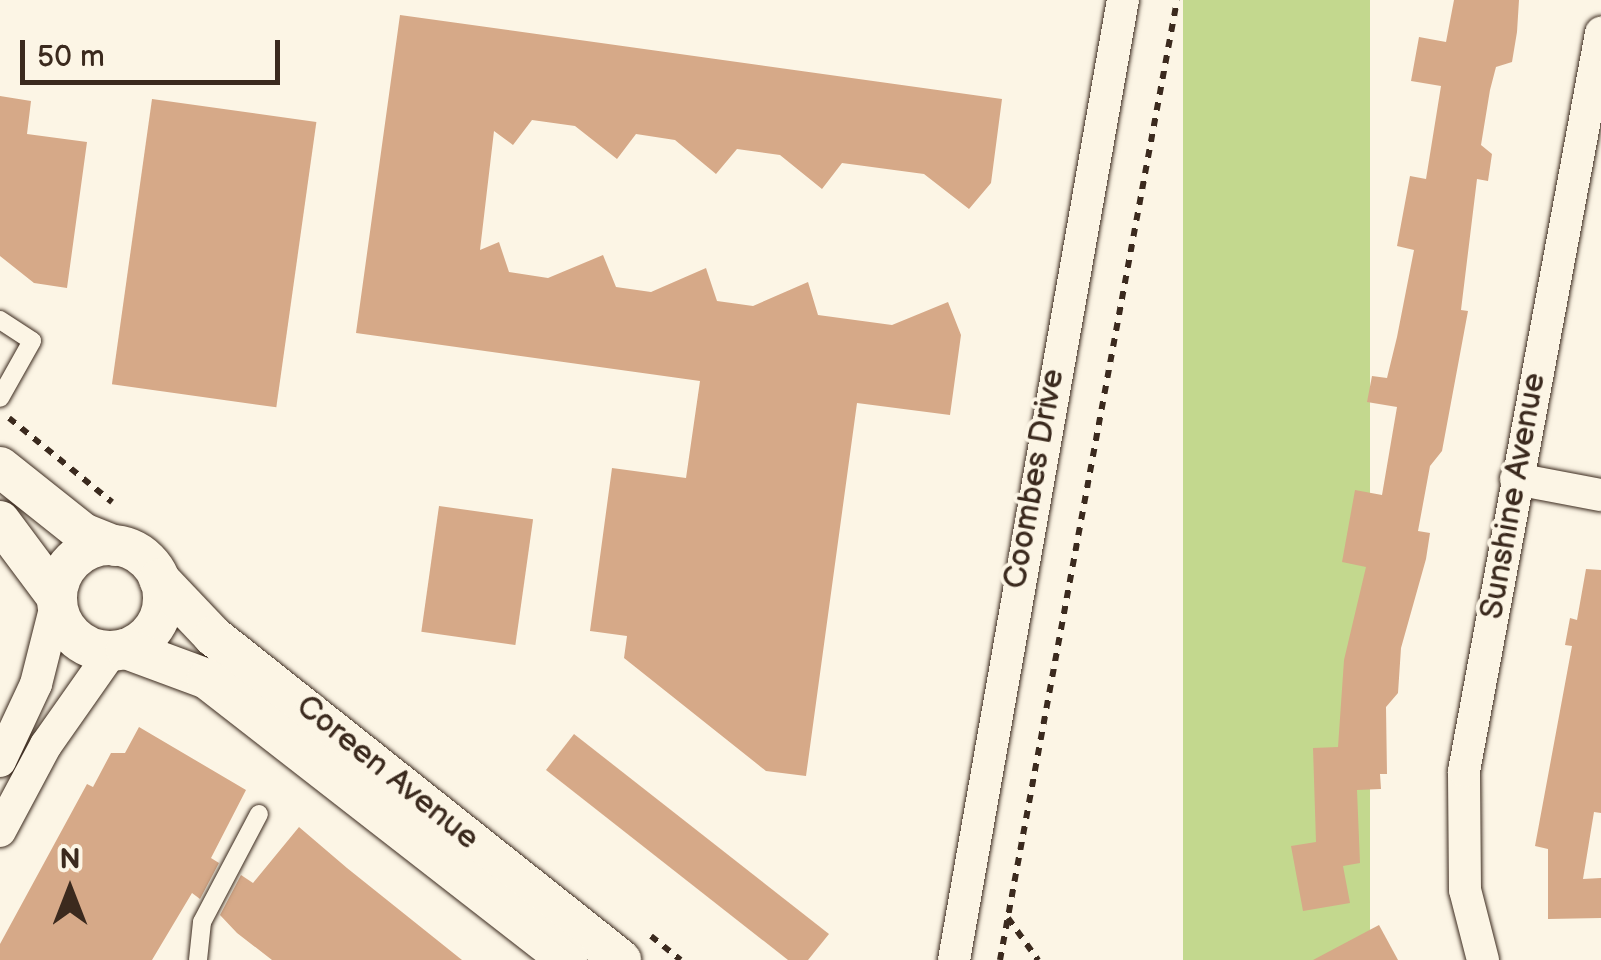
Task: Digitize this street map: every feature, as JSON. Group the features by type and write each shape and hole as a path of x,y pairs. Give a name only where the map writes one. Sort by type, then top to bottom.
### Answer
{"street":[{"name":"Coombes Drive","path":"954,960 1123,0"},
{"name":"Sunshine Avenue","path":"1483,960 1465,890 1460,808 1516,479 1601,33"},
{"path":"0,467 82,533 142,556 159,579 158,621 120,650 46,744 0,831"},
{"path":"1516,479 1601,495"},
{"path":"0,521 56,601 70,634 120,650"},
{"path":"0,760 36,684 56,601 74,558 115,546"},
{"name":"Coreen Avenue","path":"159,579 214,636 621,960"},
{"name":"Coreen Avenue","path":"120,650 207,679 568,960"}],"lane":[{"path":"0,320 32,341 0,398"},
{"path":"198,960 202,922 260,814"}],"path":[{"path":"1000,960 1177,0"},
{"path":"1008,918 1038,960"}],"green space":[{"path":"1183,0 1370,0 1370,960 1183,960"}],"building":[{"path":"1454,0 1519,0 1517,32 1512,62 1496,67 1490,90 1481,145 1492,154 1488,181 1477,179 1461,310 1468,311 1442,451 1430,466 1418,531 1430,533 1426,559 1401,648 1398,693 1386,707 1387,774 1380,774 1381,789 1357,790 1360,863 1343,866 1350,903 1303,911 1291,846 1316,842 1313,748 1338,747 1344,660 1366,567 1342,562 1355,490 1382,495 1397,407 1367,402 1372,376 1387,378 1397,337 1414,250 1397,246 1410,176 1426,179 1441,86 1411,81 1419,37 1446,42"},
{"path":"400,15 1002,99 991,183 969,209 924,174 842,163 822,189 780,155 737,149 716,174 675,140 636,134 617,159 575,126 532,120 513,145 494,131 480,250 499,242 509,272 548,278 603,255 616,287 651,292 706,268 717,301 753,306 808,282 818,315 892,325 948,302 961,335 950,415 857,403 806,776 766,771 624,658 627,636 590,631 612,468 686,478 700,381 356,333"},
{"path":"0,96 31,101 27,134 87,142 67,288 34,283 0,256"},
{"path":"152,99 316,122 276,407 112,384"},
{"path":"439,506 533,519 515,645 421,632"},
{"path":"1586,569 1601,570 1601,813 1594,812 1583,879 1601,878 1601,918 1548,919 1548,849 1535,846 1572,646 1565,645 1570,618 1577,620"},
{"path":"139,727 246,790 211,858 219,863 200,899 192,893 152,960 0,960 0,944 87,784 93,787 111,753 125,753"},
{"path":"574,734 829,934 808,960 788,960 546,770"},
{"path":"299,827 462,960 272,960 237,933 220,915 241,875 253,883"},
{"path":"1379,925 1398,960 1313,960"}]}
